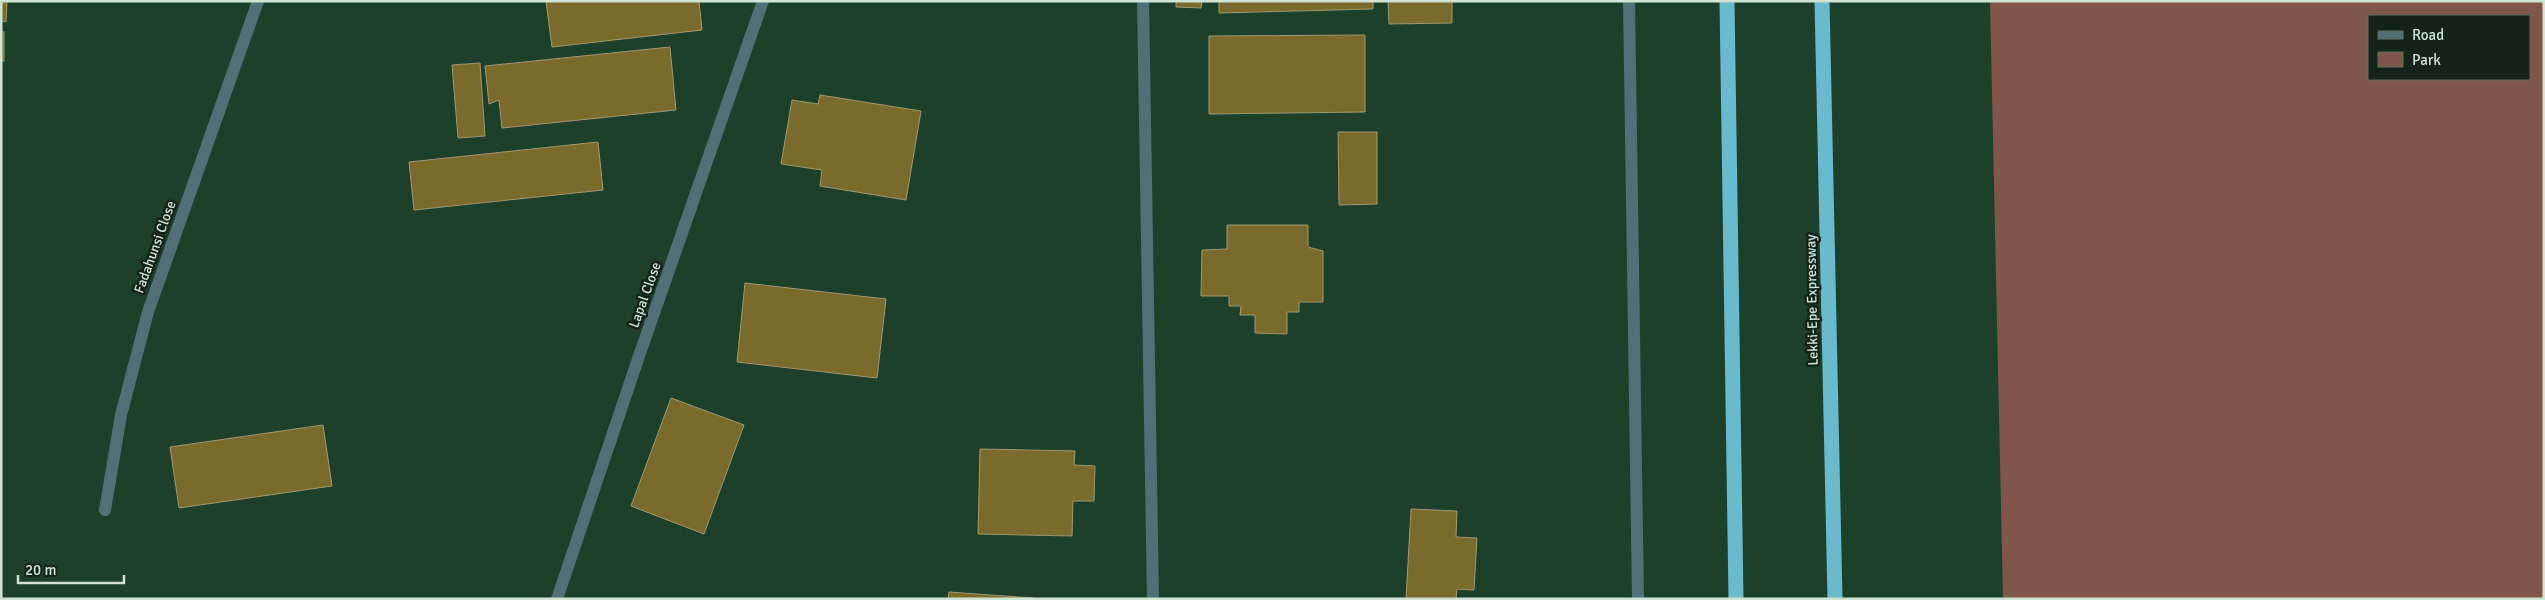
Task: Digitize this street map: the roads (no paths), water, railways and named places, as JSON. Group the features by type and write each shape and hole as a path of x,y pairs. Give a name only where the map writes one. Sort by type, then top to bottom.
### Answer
{"highway":[{"path":"1727,1 1736,599"},
{"name":"Lekki-Epe Expressway","path":"1822,1 1835,599"}],"street":[{"name":"Fadahunsi Close","path":"105,510 121,415 148,312 258,1"},
{"name":"Lapal Close","path":"557,599 638,359 763,1"},
{"path":"1143,1 1153,599"},
{"path":"1629,1 1638,599"}]}
